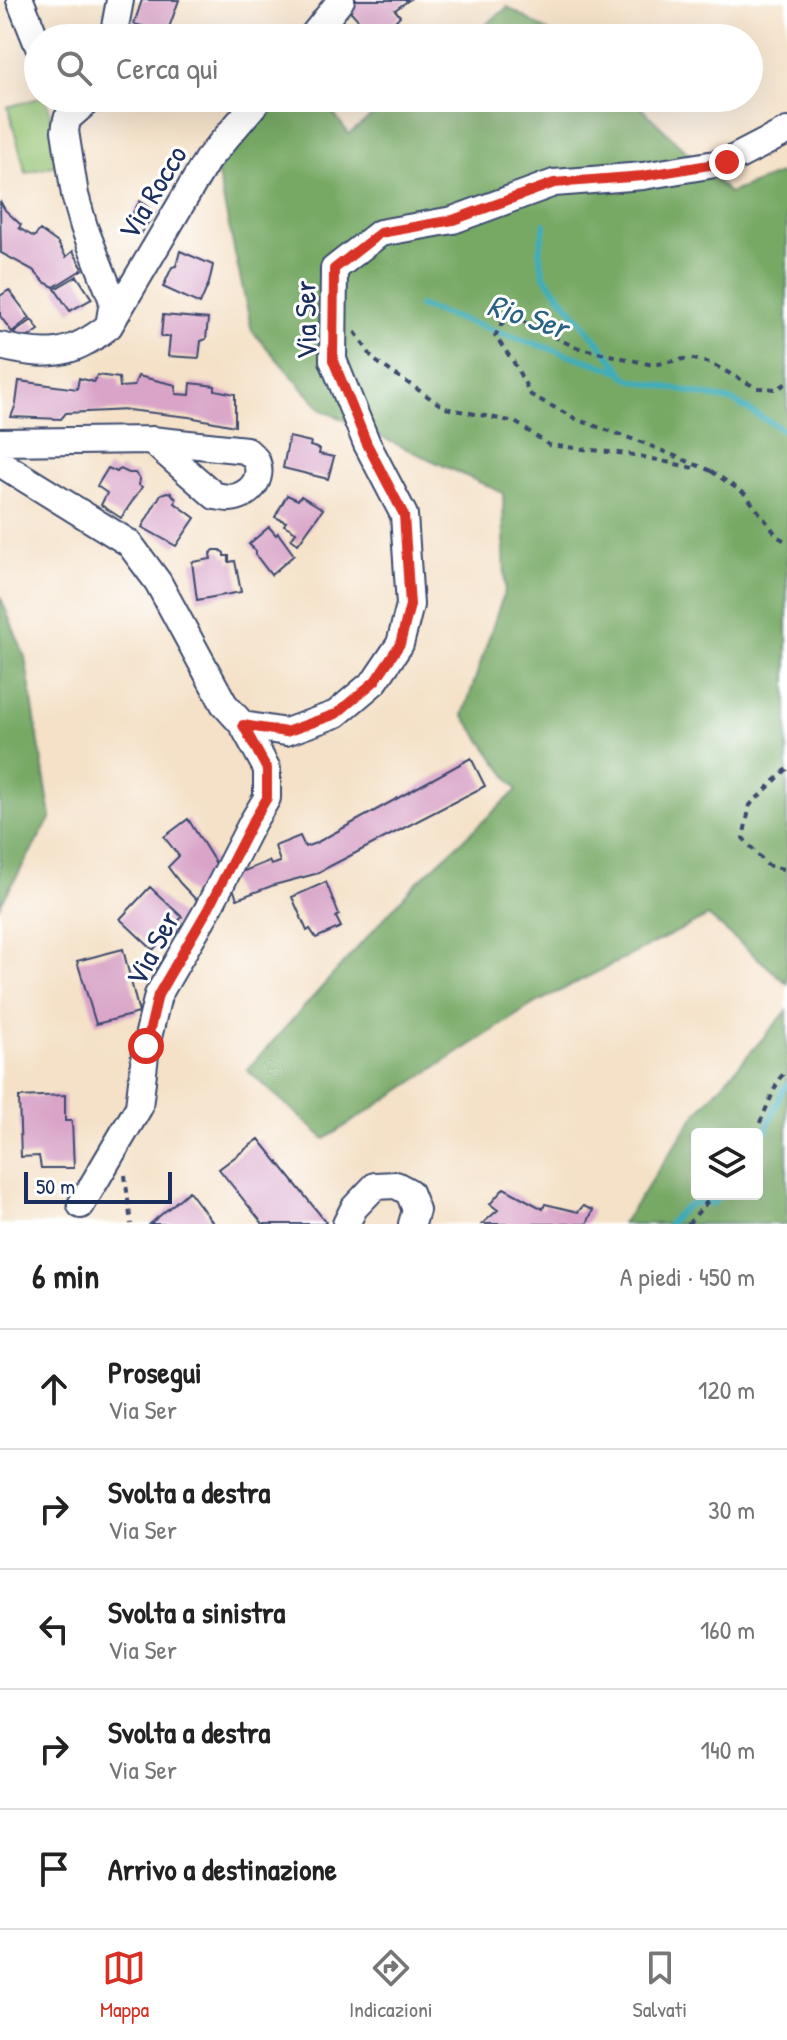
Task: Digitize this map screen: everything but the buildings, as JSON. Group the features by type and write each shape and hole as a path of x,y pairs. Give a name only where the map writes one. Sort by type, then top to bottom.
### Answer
{"street":[{"path":"20,0 30,24"},
{"path":"116,24 120,0"},
{"path":"322,24 341,0"},
{"name":"Via Rocco","path":"75,112 67,119 65,131 75,195 113,301 109,326"},
{"name":"Via Rocco","path":"0,346 40,354 67,351 90,341 109,326 207,160 248,112"},
{"name":"Via Ser","path":"243,725 286,732 336,714 375,681 400,644 410,605 404,515 367,444 333,360 334,269 380,233 453,220 554,183 643,176 727,162 787,131"},
{"path":"0,442 151,440"},
{"name":"Via Ser","path":"0,463 129,543 158,582 224,704 243,725 267,769 267,798 158,995 146,1046 139,1107 81,1205"},
{"path":"346,1224 354,1208 375,1186 396,1185 409,1192 416,1210 412,1224"}],"path":[{"path":"787,383 777,389 757,388 710,363 689,358 653,365 575,347 516,318 502,323 495,336 531,395 578,420 711,471 745,494 778,537 787,542"},
{"path":"350,324 374,360 445,408 515,422 549,445 635,455 711,471"},
{"path":"787,769 750,805 743,838 767,865 787,870"},
{"path":"758,1128 779,1079 787,1070"},
{"path":"688,1224 710,1200"}],"green space":[{"path":"508,7 536,24 487,24"},
{"path":"24,102 24,112 50,112 64,163 26,173 8,107"},
{"path":"260,112 332,112 349,134 376,112 645,112 729,193 787,171 787,983 708,916 532,1005 325,1139 247,1070 415,884 517,790 463,715 505,590 503,493 322,410 252,331 216,167"},
{"path":"0,596 25,657 51,817 0,905"},
{"path":"787,1011 787,1224 622,1224 696,1114"}],"waterway":[{"name":"Rio Ser","path":"545,224 539,251 544,276 622,371"},
{"name":"Rio Ser","path":"419,306 622,372 632,380 733,401 787,432"},
{"name":"Rio Ser","path":"763,1136 787,1085"},
{"name":"Rio Ser","path":"669,1224 688,1206 713,1204 716,1200"}],"route":[{"path":"146,1046 158,995 267,798 267,769 243,725 286,732 336,714 375,681 400,644 410,605 404,515 367,444 333,360 334,269 380,233 453,220 554,183 643,176 727,162"}]}
